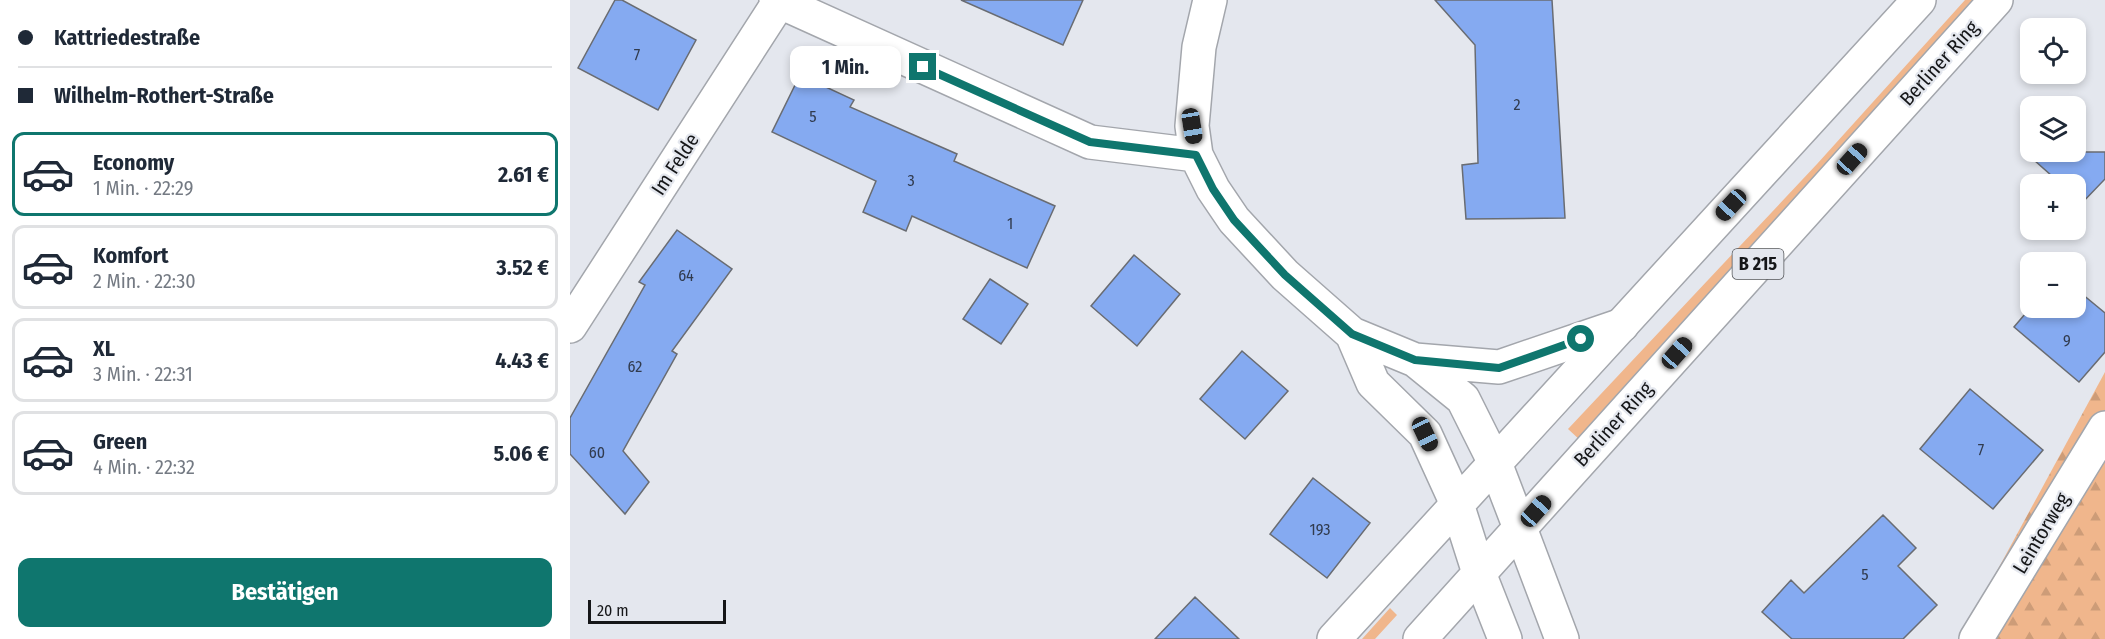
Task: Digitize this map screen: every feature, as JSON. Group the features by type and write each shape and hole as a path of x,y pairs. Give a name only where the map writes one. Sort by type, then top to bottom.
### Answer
{"street":[{"path":"1210,0 1199,47 1192,96 1192,126 1196,155 1213,189 1234,220 1285,275 1352,334 1415,360 1463,399 1495,463 1562,639"},
{"path":"1334,639 1919,0"},
{"name":"Berliner Ring","path":"1420,639 1996,0"},
{"path":"778,1 1090,142 1196,155"},
{"name":"Im Felde","path":"570,326 778,1"},
{"path":"1415,360 1499,368 1622,325"},
{"path":"1352,334 1373,383 1425,434 1457,504 1479,573 1505,639"},
{"name":"Leintorweg","path":"1976,639 2105,428"}],"green space":[{"path":"1965,0 1975,0 1581,441 1568,429 1817,164"},
{"path":"2105,372 2105,639 1960,639"},
{"path":"1390,608 1397,615 1375,639 1362,639"}],"building":[{"path":"615,0 622,0 696,40 658,110 578,68"},
{"path":"961,0 1083,0 1063,45"},
{"path":"1435,0 1552,0 1565,218 1466,219 1462,165 1478,163 1475,45"},
{"path":"800,75 854,100 850,107 957,154 954,161 1055,206 1027,268 912,216 906,231 863,212 876,181 772,132"},
{"path":"2086,152 2105,152 2105,179 2086,199 2086,174 2050,174 2036,162 2086,162"},
{"path":"677,230 732,269 672,351 677,354 623,451 649,482 625,514 570,454 570,418 645,285 639,282"},
{"path":"1134,255 1180,294 1137,346 1091,306"},
{"path":"990,279 1028,304 1001,344 963,319"},
{"path":"2086,297 2105,313 2105,352 2079,382 2014,327 2022,318 2086,318"},
{"path":"1242,351 1288,391 1245,439 1200,399"},
{"path":"1970,389 2043,450 1993,509 1920,449"},
{"path":"1313,478 1370,523 1327,578 1270,534"},
{"path":"1883,515 1916,548 1898,566 1937,605 1903,639 1792,639 1762,612 1791,580 1804,593"},
{"path":"1195,597 1239,639 1155,639"}],"route":[{"path":"923,67 1090,142 1196,155 1213,189 1234,220 1285,275 1352,334 1415,360 1499,368 1581,339"}]}
